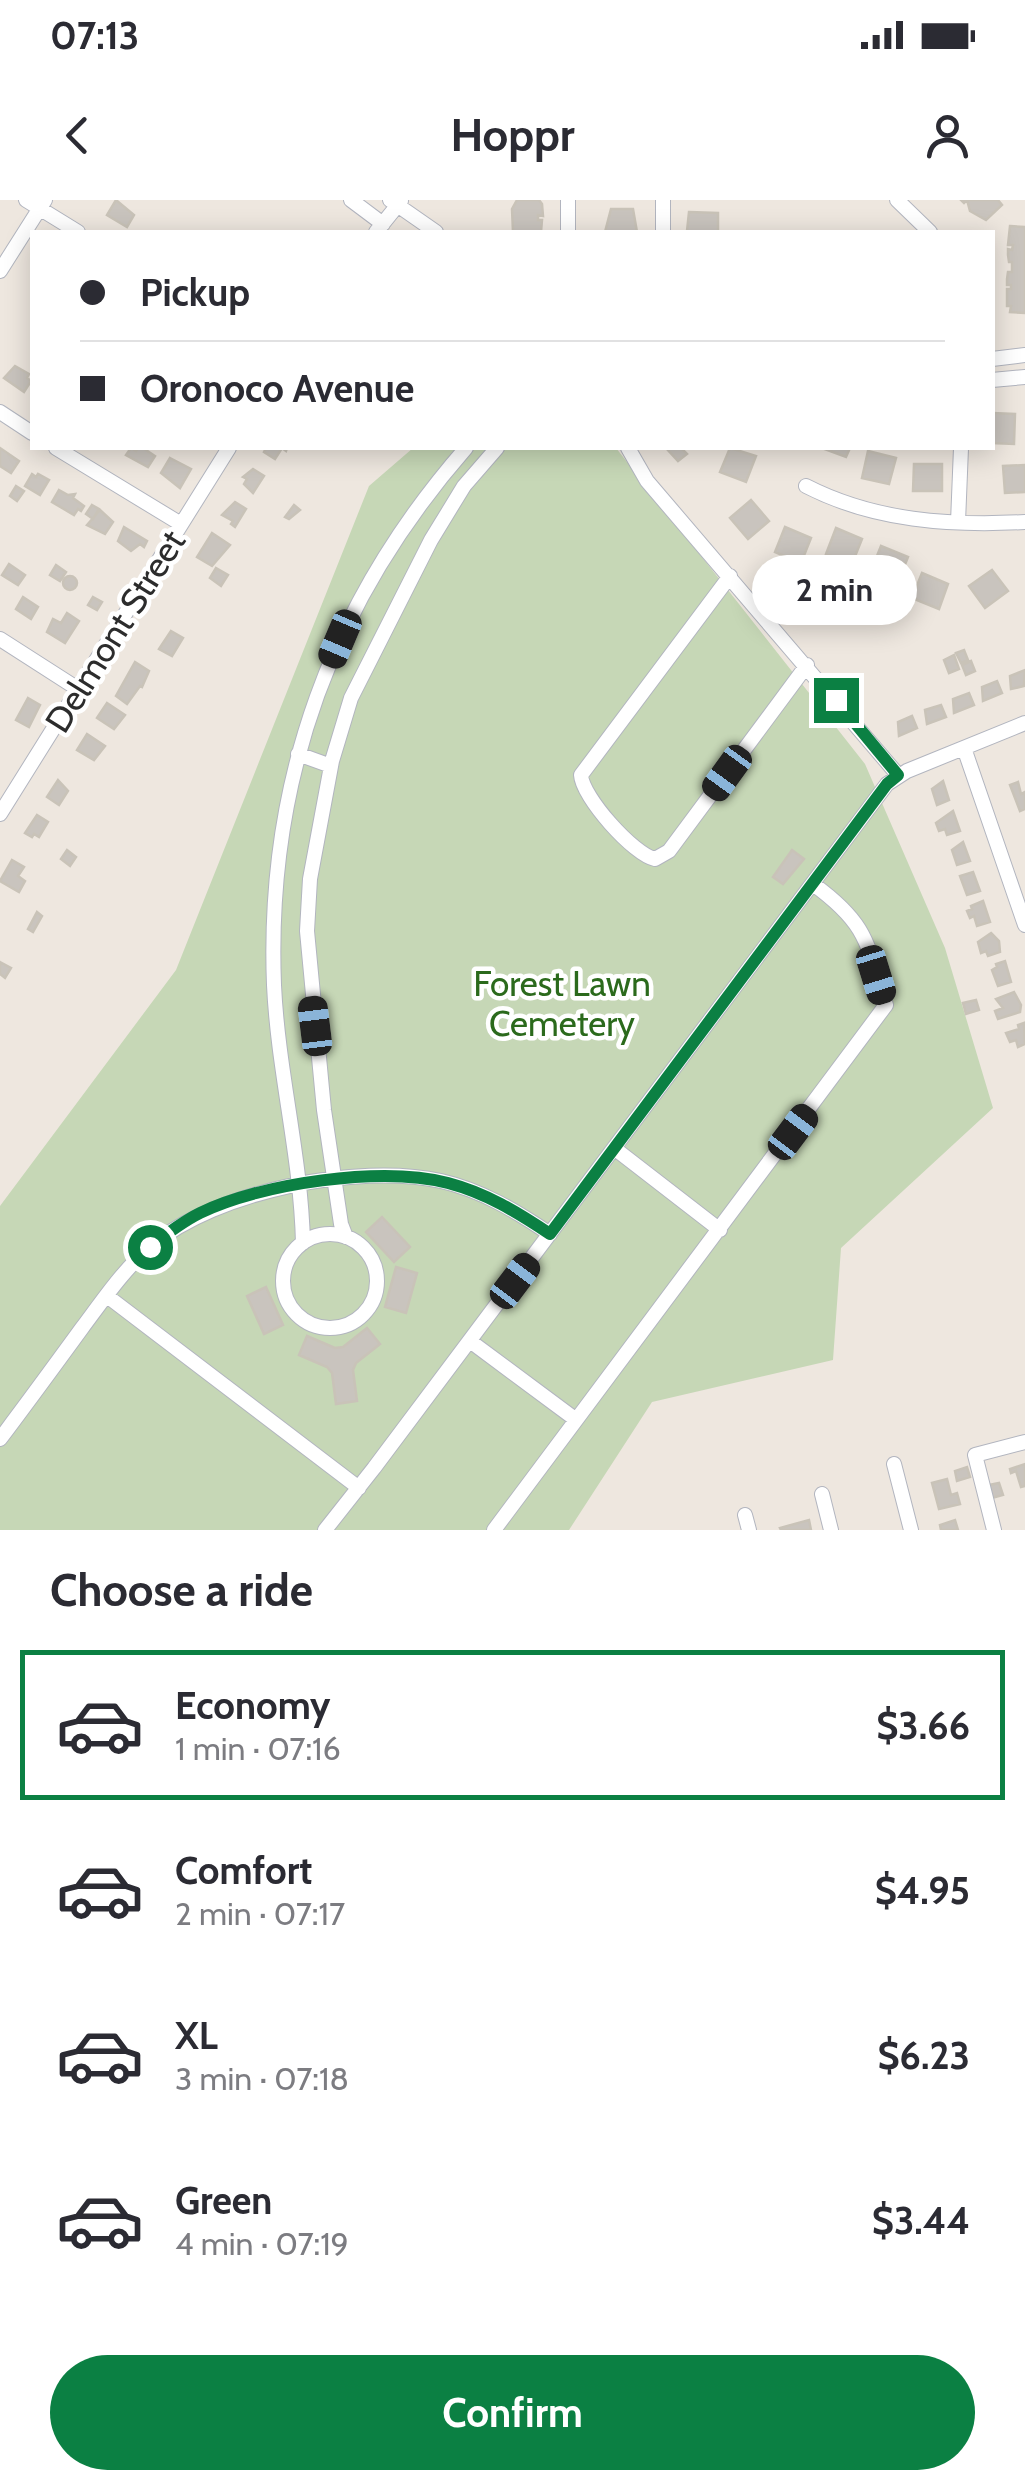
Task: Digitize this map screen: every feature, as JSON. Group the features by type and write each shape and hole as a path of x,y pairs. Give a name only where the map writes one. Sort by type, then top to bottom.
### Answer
{"street":[{"path":"26,200 42,204 75,230"},
{"path":"351,200 379,228 396,202 433,230"},
{"path":"568,200 568,230"},
{"path":"662,230 664,200"},
{"path":"897,200 928,230"},
{"path":"0,271 42,204"},
{"path":"995,359 1025,356"},
{"path":"995,380 1025,377"},
{"path":"0,412 30,432"},
{"path":"59,450 182,524"},
{"name":"Delmont Street","path":"0,814 229,450"},
{"path":"303,1242 274,984 278,857 290,779 334,654 370,580 438,479 464,450"},
{"path":"346,1237 334,1180 307,931 310,880 330,766 351,698 404,590 464,486 495,450"},
{"path":"629,450 647,481 898,775"},
{"path":"958,522 961,450"},
{"path":"806,486 870,512 958,522 1025,522"},
{"path":"730,576 581,775 584,792 638,853 656,860 669,850 807,665"},
{"path":"0,639 78,689"},
{"path":"325,1530 887,784 898,775 1025,723"},
{"path":"964,748 1025,925"},
{"path":"298,754 330,766"},
{"path":"494,1530 886,1005 863,932 854,917 813,884"},
{"path":"614,1148 720,1230"},
{"path":"0,1438 106,1296 150,1247 197,1214 264,1191 396,1175 444,1182 489,1196 550,1234"},
{"path":"324,1234 346,1237 368,1254 374,1266 375,1294 360,1316 336,1328 309,1323 298,1315 284,1291 286,1264 303,1242 324,1234"},
{"path":"106,1296 359,1488"},
{"path":"470,1340 575,1420"},
{"path":"994,1530 975,1456 1025,1442"},
{"path":"894,1464 911,1530"},
{"path":"822,1494 831,1530"}],"green space":[{"name":"Forest Lawn Cemetery","path":"411,450 618,450 865,764 945,948 993,1108 841,1248 833,1360 652,1402 569,1530 0,1530 0,1206 176,970 369,486"}],"building":[{"path":"116,200 134,215 127,227 107,215"},
{"path":"517,200 539,200 541,230 513,230 512,209"},
{"path":"967,200 998,200 1002,205 986,220 970,211"},
{"path":"611,209 633,209 637,230 606,230"},
{"path":"689,212 718,213 718,230 687,230"},
{"path":"1010,226 1025,227 1025,313 1010,312 1011,306 1007,306 1007,289 1011,289 1007,285 1008,272 1012,272 1008,255 1013,245 1008,245"},
{"path":"15,366 29,374 30,383 24,392 4,378"},
{"path":"995,413 1015,414 1014,444 995,443"},
{"path":"0,448 19,461 11,473 0,466"},
{"path":"130,450 146,450 155,456 148,467 126,455"},
{"path":"265,450 281,450 275,459"},
{"path":"668,450 683,450 687,454 678,461"},
{"path":"729,450 756,456 746,482 720,472"},
{"path":"827,450 849,450 846,457"},
{"path":"868,451 896,458 889,484 862,478"},
{"path":"170,458 191,469 180,488 161,473"},
{"path":"914,464 942,464 942,491 913,491"},
{"path":"1025,465 1025,492 1005,493 1003,466"},
{"path":"253,469 264,476 253,493 243,477"},
{"path":"32,474 49,480 40,495 25,486"},
{"path":"16,486 24,491 17,501 10,496"},
{"path":"59,490 75,494 73,498 84,506 81,511 78,509 74,515 52,502"},
{"path":"751,500 769,521 748,539 730,518"},
{"path":"235,502 246,509 235,527 233,521 222,515"},
{"path":"92,505 99,509 93,519 86,514"},
{"path":"294,505 300,510 289,519 285,517"},
{"path":"100,510 113,522 105,534 87,525"},
{"path":"124,527 147,541 144,547 140,544 131,551 118,541"},
{"path":"785,527 811,538 801,563 775,552"},
{"path":"836,528 862,539 852,564 826,554"},
{"path":"212,533 230,545 212,566 197,557"},
{"path":"881,546 908,557 898,582 871,571"},
{"path":"9,564 25,575 18,585 2,575"},
{"path":"56,565 66,572 60,581 50,575"},
{"path":"216,568 228,575 221,586 210,578"},
{"path":"992,570 1008,591 985,608 969,586"},
{"path":"922,573 948,584 939,609 912,598"},
{"path":"70,576 77,583 70,590 63,583"},
{"path":"23,597 38,607 31,619 16,609"},
{"path":"93,597 102,602 97,610 88,605"},
{"path":"67,613 79,621 65,643 47,632 53,619 61,623"},
{"path":"171,631 183,638 172,656 159,649"},
{"path":"964,650 968,660 961,663 956,653"},
{"path":"954,655 959,669 949,673 944,660"},
{"path":"971,661 975,671 966,675 962,665"},
{"path":"135,662 149,671 142,687 127,704 116,696"},
{"path":"1025,670 1024,686 1011,689 1010,676"},
{"path":"997,681 1002,693 983,701 982,687"},
{"path":"969,693 974,705 954,713 953,699"},
{"path":"28,698 40,705 29,727 16,720"},
{"path":"107,703 125,715 114,729 97,718"},
{"path":"941,705 946,717 927,724 925,710"},
{"path":"912,716 917,728 899,736 898,722"},
{"path":"87,734 105,746 94,760 77,750"},
{"path":"58,780 68,791 59,805 47,797"},
{"path":"943,781 949,800 937,805 932,789"},
{"path":"1018,782 1021,794 1025,792 1025,809 1020,811 1010,785"},
{"path":"953,811 960,831 947,835 945,829 939,831 936,823"},
{"path":"37,815 48,822 39,837 32,837 25,833"},
{"path":"963,842 970,861 957,865 952,850"},
{"path":"67,850 76,857 70,866 61,859"},
{"path":"792,850 804,859 783,884 773,877"},
{"path":"12,860 24,867 18,876 25,881 19,892 0,881"},
{"path":"973,872 980,891 967,895 960,876"},
{"path":"983,901 990,922 977,926 974,916 970,918 967,911"},
{"path":"37,912 42,916 33,932 28,929"},
{"path":"991,933 999,941 1000,952 988,956 986,951 981,953 978,942"},
{"path":"1005,961 1011,982 998,986 992,970"},
{"path":"0,962 11,968 5,978 0,974"},
{"path":"1014,992 1020,1012 998,1019 995,1011 1003,1008 996,999"},
{"path":"976,1000 979,1010 966,1014 963,1003"},
{"path":"1024,1023 1025,1044 1018,1047 1016,1040 1010,1042 1006,1033"},
{"path":"382,1217 410,1247 394,1262 366,1232"},
{"path":"396,1267 417,1273 406,1313 385,1307"},
{"path":"266,1287 283,1325 264,1334 247,1296"},
{"path":"367,1328 380,1344 353,1370 357,1401 336,1404 332,1373 299,1355 307,1336 335,1348 343,1347"},
{"path":"1025,1464 1025,1486 1021,1487 1016,1471 1011,1473 1010,1469"},
{"path":"967,1467 970,1477 957,1481 955,1471"},
{"path":"947,1479 951,1495 957,1493 960,1504 939,1509 932,1483"},
{"path":"999,1483 1003,1495 992,1498 989,1485"},
{"path":"809,1520 811,1530 780,1528"},
{"path":"955,1520 958,1530 941,1530 940,1525"}],"route":[{"path":"150,1247 197,1214 264,1191 396,1175 444,1182 489,1196 550,1234 887,784 898,775 836,700"}]}
